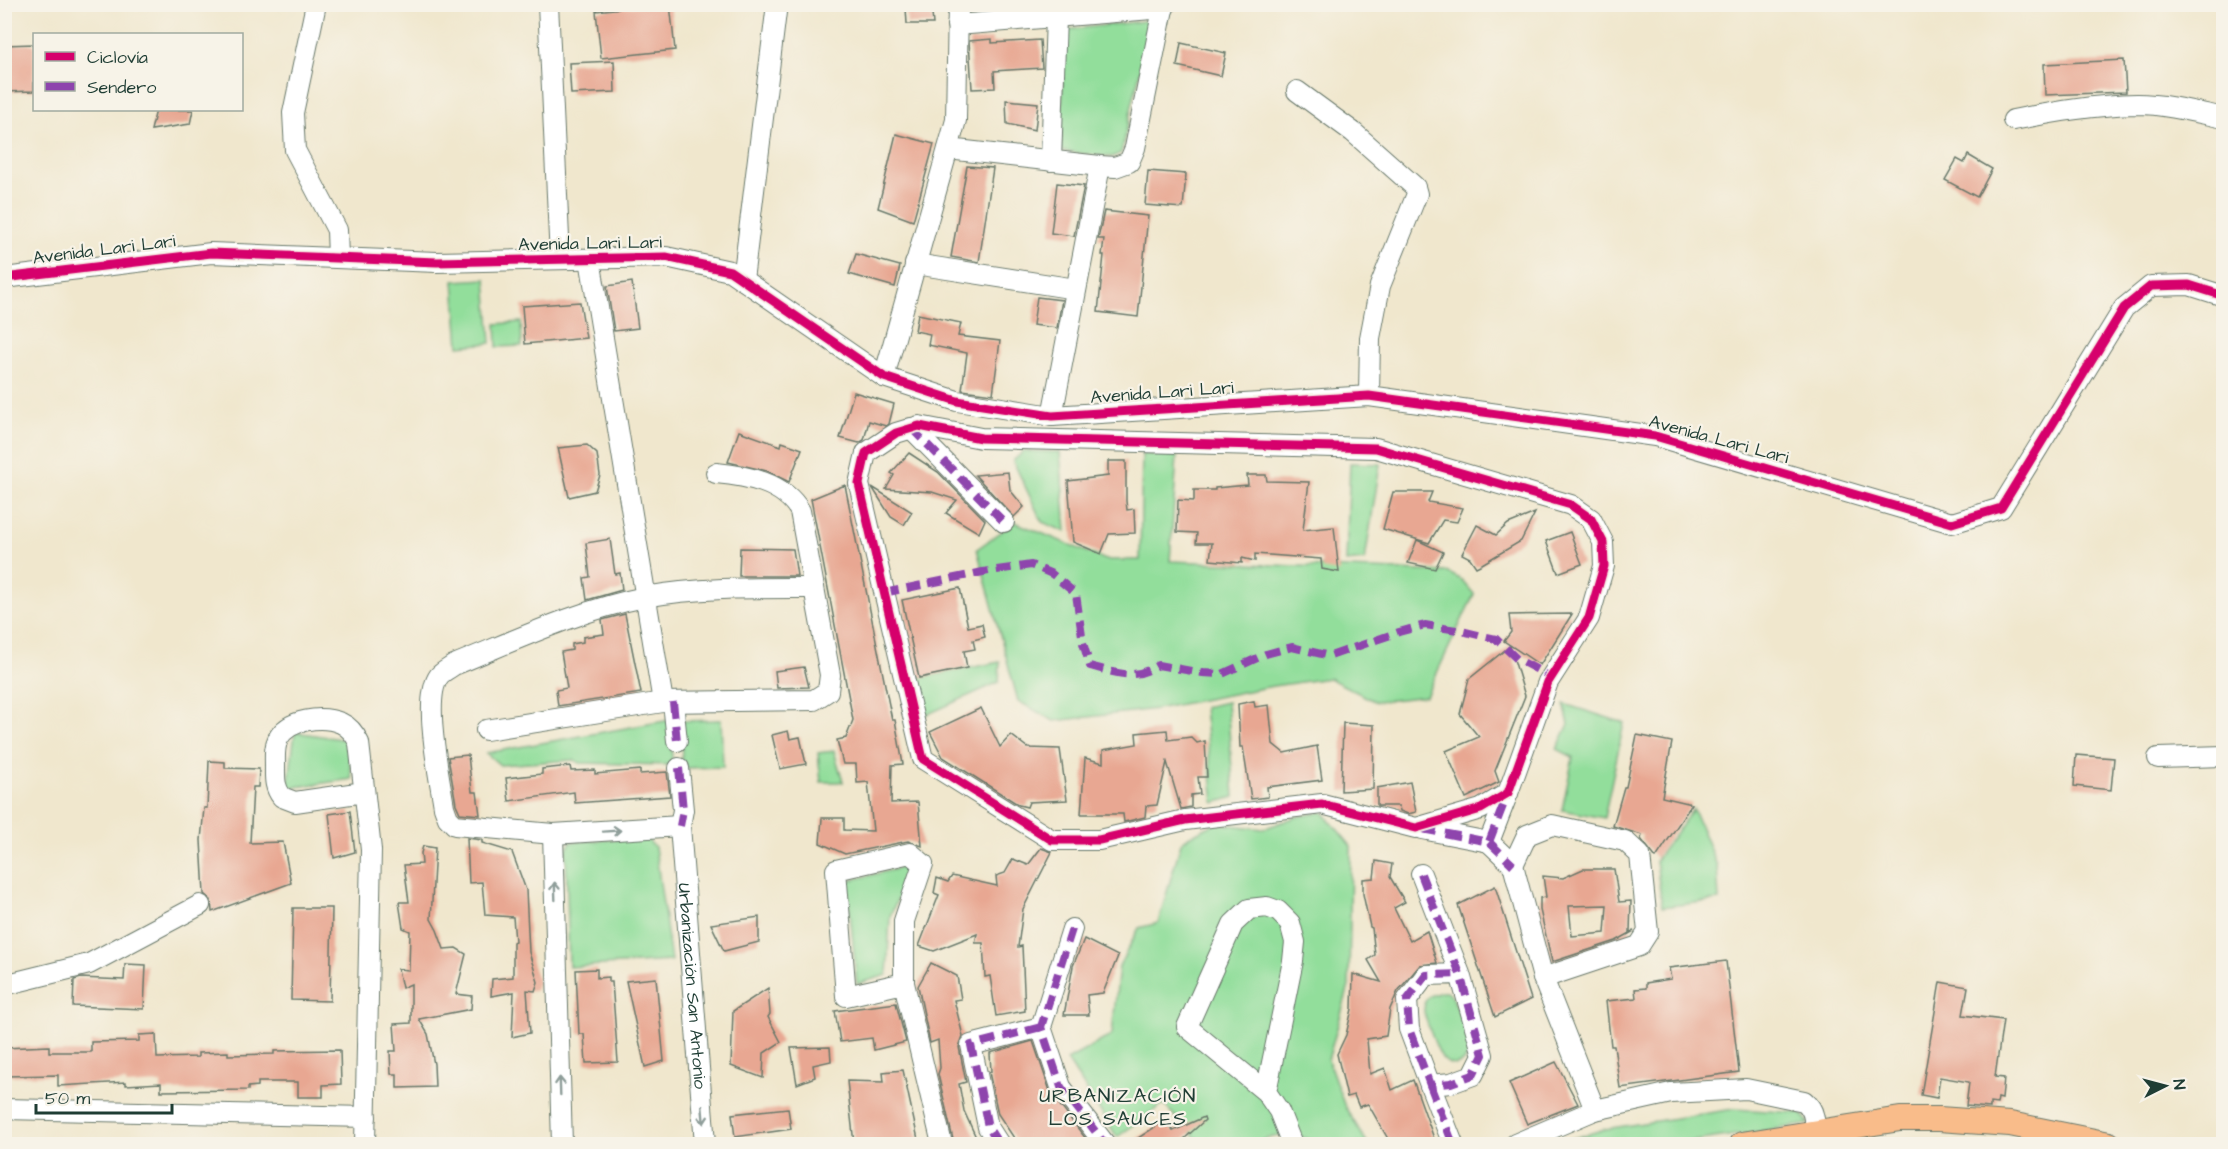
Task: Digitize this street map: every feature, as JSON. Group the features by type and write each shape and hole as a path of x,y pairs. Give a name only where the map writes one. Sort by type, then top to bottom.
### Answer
{"main road":[{"path":"1742,1144 1814,1139 1900,1119 2010,1124 2109,1144"}],"street":[{"path":"316,4 293,113 295,150 337,230 338,258"},
{"path":"548,4 560,259"},
{"path":"743,280 777,4"},
{"path":"884,377 956,120 958,4"},
{"path":"948,149 1100,166 1123,166 1133,156 1164,6 957,25"},
{"path":"1051,161 1056,17"},
{"path":"1297,91 1353,132 1415,187 1417,194 1380,286 1371,338 1369,396"},
{"path":"2013,120 2074,108 2138,104 2223,118"},
{"path":"1052,416 1100,166"},
{"name":"Avenida Lari Lari","path":"4,278 211,252 437,262 666,257 730,272 884,377 957,401 1052,416 1369,396 1655,436 1952,523 2001,508 2124,308 2151,286 2189,285 2223,296"},
{"path":"590,259 645,597 677,741"},
{"path":"915,264 1076,289"},
{"path":"947,430 950,414 957,401"},
{"path":"1489,842 1548,682 1589,618 1604,566 1603,542 1591,519 1571,505 1376,448 981,438 920,426 896,433 866,453 859,484 923,759 1052,840 1099,840 1185,820 1322,804 1416,828 1489,842 1513,865 1543,978 1595,1110"},
{"path":"911,428 1004,522"},
{"path":"486,730 668,702 814,700 828,691 830,675 803,522 794,501 776,488 744,476 716,473"},
{"path":"680,826 553,834 455,825 448,819 442,794 432,718 433,695 439,676 454,665 578,616 645,597 717,589 814,588"},
{"path":"364,792 295,802 282,797 275,784 275,748 278,739 290,726 299,722 330,720 348,727 355,734 359,743 371,850 365,1144"},
{"path":"2158,758 2223,756"},
{"name":"Urbanización San Antonio","path":"679,768 683,810 680,826 705,1144"},
{"path":"1416,828 1480,809 1508,793"},
{"path":"1513,865 1527,835 1552,825 1625,841 1640,855 1648,932 1639,946 1543,978"},
{"path":"553,834 562,1144"},
{"path":"904,983 846,996 836,870 910,853 923,864 904,921 904,983 942,1144"},
{"path":"1421,874 1460,974 1483,1055 1473,1075 1451,1083 1430,1085"},
{"path":"4,985 90,964 200,905"},
{"path":"1266,1092 1295,942 1290,923 1278,911 1267,907 1250,909 1233,924 1187,1027 1266,1092 1279,1111 1292,1144"},
{"path":"1072,929 1041,1027 1061,1087 1105,1144"},
{"path":"1453,1144 1409,1029 1407,1000 1426,975 1460,974"},
{"path":"999,1144 988,1127 971,1045 1041,1027"},
{"path":"1515,1144 1595,1110 1671,1094 1746,1089 1804,1101 1811,1107 1814,1115 1814,1139"},
{"path":"4,1109 366,1118"}],"green space":[{"path":"1152,20 1121,153 1112,157 1061,151 1064,30"},
{"path":"486,279 491,343 459,346 454,281"},
{"path":"521,322 522,346 497,347 496,324"},
{"path":"1024,451 1060,452 1066,532 1042,522 1013,461"},
{"path":"1142,454 1177,456 1170,561 1447,572 1462,580 1474,594 1426,696 1376,702 1329,678 1273,686 1156,709 1054,721 1018,701 977,549 1015,522 1106,560 1140,560"},
{"path":"1350,463 1380,464 1365,560 1346,562"},
{"path":"1000,662 999,682 924,716 919,678"},
{"path":"1227,702 1234,797 1214,803 1204,707"},
{"path":"1564,704 1624,723 1604,818 1562,810 1573,757 1557,749 1569,724"},
{"path":"671,720 672,765 580,763 574,760 500,765 486,753"},
{"path":"721,720 723,767 682,768 681,721"},
{"path":"295,732 347,740 352,779 288,788"},
{"path":"834,751 843,782 821,782 818,753"},
{"path":"1693,809 1717,866 1719,900 1662,907 1656,860"},
{"path":"1323,812 1351,846 1349,986 1328,1060 1345,1107 1368,1144 1323,1144 1287,1132 1252,1144 1202,1144 1163,1104 1117,1137 1067,1060 1112,1035 1119,966 1139,928 1158,923 1181,843 1216,823 1263,829 1296,817"},
{"path":"645,838 655,847 671,961 569,967 566,850 571,842"},
{"path":"904,867 910,871 890,916 887,975 857,984 847,881"},
{"path":"1447,992 1452,996 1473,1047 1462,1062 1453,1065 1442,1057 1432,1037 1424,1011 1425,1001 1430,996"},
{"path":"1734,1109 1801,1113 1809,1124 1674,1144 1555,1144 1605,1129"}],"building":[{"path":"670,4 675,50 601,58 596,11"},
{"path":"918,4 931,4 933,24 907,24 906,8 918,8"},
{"path":"992,39 992,43 1040,40 1042,68 994,71 995,88 972,89 969,41"},
{"path":"1181,43 1226,53 1221,76 1177,66"},
{"path":"33,44 33,91 4,92 4,45"},
{"path":"2124,60 2126,92 2045,95 2044,64"},
{"path":"614,61 615,92 571,94 569,63"},
{"path":"1006,100 1038,103 1035,130 1007,124"},
{"path":"156,111 193,111 190,124 151,130"},
{"path":"896,134 934,144 913,221 878,208"},
{"path":"1968,155 1992,169 1977,197 1945,180 1957,159 1964,163"},
{"path":"967,166 993,168 979,262 951,257"},
{"path":"1148,171 1186,174 1183,208 1145,205"},
{"path":"1057,183 1084,186 1074,236 1051,233"},
{"path":"1104,211 1148,216 1138,317 1098,312 1104,239 1098,239"},
{"path":"856,254 900,266 895,287 849,274"},
{"path":"632,282 638,328 614,331 607,286"},
{"path":"1037,297 1062,300 1057,328 1033,325"},
{"path":"580,302 586,338 525,344 522,306"},
{"path":"918,314 961,323 958,336 1000,341 993,394 962,390 967,353 928,345 930,334 915,331"},
{"path":"854,392 894,404 889,424 886,426 869,421 864,440 859,443 840,438"},
{"path":"739,431 781,446 782,442 802,449 789,482 767,471 728,462"},
{"path":"587,445 597,454 600,475 595,491 569,497 558,448"},
{"path":"909,453 938,472 985,520 979,533 946,513 957,500 932,492 886,489 894,475 891,473"},
{"path":"1108,461 1126,461 1127,510 1134,509 1135,533 1109,534 1101,554 1073,542 1068,481 1108,476"},
{"path":"1008,472 1010,490 1024,507 1014,517 975,475"},
{"path":"1247,475 1266,475 1267,481 1309,482 1303,530 1334,527 1339,572 1322,569 1321,559 1255,554 1255,561 1242,558 1242,563 1210,560 1212,543 1196,543 1197,533 1177,532 1178,500 1194,501 1194,490 1215,490 1215,488 1248,485"},
{"path":"845,485 892,720 895,720 903,764 892,765 891,803 918,802 922,846 908,841 845,854 820,843 822,818 844,818 844,830 873,831 868,782 857,783 856,764 843,764 837,740 846,738 853,720 811,499"},
{"path":"872,487 912,512 904,525 891,517"},
{"path":"1393,492 1432,492 1428,502 1463,508 1457,522 1443,520 1429,543 1383,529"},
{"path":"1535,513 1521,541 1482,564 1476,567 1470,558 1462,554 1477,525 1496,535 1508,524"},
{"path":"1570,532 1582,564 1558,573 1546,541"},
{"path":"610,539 615,574 620,573 622,590 587,600 584,578 590,577 586,543"},
{"path":"1417,540 1443,552 1435,569 1408,563"},
{"path":"740,548 793,549 797,576 739,576"},
{"path":"960,588 968,627 982,624 985,637 973,640 975,649 964,651 967,668 919,678 902,600"},
{"path":"625,614 641,693 558,706 556,690 567,688 561,652 572,650 572,644 583,642 583,637 604,634 602,620"},
{"path":"1572,614 1540,665 1504,641 1511,632 1509,615"},
{"path":"1510,646 1525,696 1495,771 1499,782 1466,798 1446,751 1479,737 1460,714 1469,679"},
{"path":"804,667 809,687 777,688 775,671"},
{"path":"1254,701 1255,707 1269,705 1273,744 1284,753 1317,746 1322,780 1267,787 1268,797 1251,799 1243,747 1240,747 1238,704"},
{"path":"981,708 1000,747 1011,735 1028,748 1060,749 1067,800 1029,802 1027,807 1019,805 943,757 930,732"},
{"path":"1343,723 1374,725 1373,789 1341,791"},
{"path":"1167,730 1168,740 1191,737 1197,743 1205,741 1207,777 1198,777 1200,794 1191,795 1191,807 1181,809 1167,762 1157,805 1146,806 1145,817 1124,822 1123,814 1081,814 1085,758 1103,763 1103,750 1137,744 1136,733"},
{"path":"788,731 790,739 800,737 806,764 780,769 772,735"},
{"path":"1637,735 1672,742 1662,797 1692,804 1656,858 1641,839 1642,835 1613,826 1624,787 1626,787"},
{"path":"468,755 472,792 477,792 480,815 460,813 456,804 448,757"},
{"path":"2076,755 2114,758 2111,790 2074,786"},
{"path":"209,761 225,762 225,768 259,769 258,787 253,787 250,843 283,842 291,883 212,912 211,900 204,894 201,840 204,808 207,808"},
{"path":"570,766 571,771 595,770 595,774 640,770 640,774 667,772 670,796 575,803 574,792 509,801 506,778 542,774 542,769"},
{"path":"1410,782 1416,812 1408,814 1400,811 1399,806 1377,806 1377,788"},
{"path":"350,811 355,852 334,858 329,814"},
{"path":"467,838 482,840 482,843 512,852 526,890 529,952 538,982 535,991 527,990 530,1033 512,1037 514,992 491,996 492,979 513,977 513,942 515,941 513,917 485,915 482,882 469,883"},
{"path":"423,846 435,848 431,919 444,949 456,948 466,954 456,994 472,996 471,1009 419,1019 428,1034 434,1064 435,1087 397,1088 397,1074 391,1074 390,1051 396,1051 394,1024 411,1023 411,984 402,988 398,969 409,970 410,931 403,928 399,902 409,902 404,865 422,864"},
{"path":"1041,848 1052,852 1023,909 1018,947 1022,946 1025,1011 996,1016 990,976 985,977 983,943 975,943 977,934 934,951 919,946 939,895 934,893 937,878 948,882 952,876 997,886 996,876 1005,873 1013,859 1028,865"},
{"path":"1376,861 1392,864 1390,877 1405,902 1394,908 1410,941 1427,931 1437,963 1420,965 1398,991 1390,1009 1386,1036 1367,1039 1370,1074 1385,1068 1392,1090 1413,1080 1436,1144 1391,1144 1368,1104 1359,1107 1354,1095 1347,1097 1337,1054 1346,1035 1352,1009 1353,974 1381,982 1368,960 1375,955 1372,928 1363,894 1363,879 1374,878"},
{"path":"1583,869 1614,869 1619,902 1631,901 1630,932 1634,931 1616,941 1552,962 1540,910 1540,898 1546,897 1543,876 1563,878","holes":["1607,905 1605,933 1572,936 1569,906"]},
{"path":"1495,886 1531,999 1495,1017 1458,905"},
{"path":"293,908 332,908 330,1001 291,1000"},
{"path":"759,917 759,942 724,951 711,924"},
{"path":"1084,939 1118,956 1103,993 1087,995 1089,1015 1064,1015 1073,966"},
{"path":"1726,961 1739,1072 1620,1088 1614,1046 1611,1046 1606,1001 1636,998 1635,989 1646,988 1646,983 1671,979 1669,968"},
{"path":"931,963 957,976 961,999 954,1000 963,1036 959,1047 966,1082 959,1084 964,1111 979,1144 954,1144 938,1074 940,1068 938,1040 930,1043 918,986"},
{"path":"125,964 146,965 144,1009 73,1006 74,980 81,978 124,980"},
{"path":"597,969 597,978 609,977 609,982 612,982 618,1062 586,1063 584,1034 579,1034 576,970"},
{"path":"656,978 664,1061 645,1067 626,981"},
{"path":"1940,982 1968,987 1963,1015 2003,1020 1995,1077 2004,1078 2002,1099 1998,1098 1997,1104 1990,1103 1990,1108 1966,1106 1969,1082 1940,1077 1937,1098 1921,1095"},
{"path":"768,988 770,1014 768,1017 781,1042 764,1053 763,1078 731,1066 733,1011"},
{"path":"896,1003 906,1042 874,1050 872,1038 840,1042 835,1011"},
{"path":"156,1034 157,1058 198,1057 198,1053 228,1052 228,1055 274,1054 274,1051 340,1050 341,1084 323,1085 323,1097 298,1097 298,1082 258,1082 258,1086 248,1087 248,1090 161,1091 161,1083 126,1085 126,1082 58,1086 58,1075 4,1076 4,1048 49,1046 49,1052 91,1052 91,1042 139,1041 139,1035"},
{"path":"1033,1041 1051,1094 1090,1144 1018,1144 998,1114 989,1072 991,1072 990,1053"},
{"path":"830,1047 831,1061 813,1065 815,1077 797,1084 791,1048"},
{"path":"1556,1062 1578,1104 1527,1124 1509,1083"},
{"path":"903,1070 919,1144 854,1144 847,1081 884,1082 883,1072"},
{"path":"788,1108 791,1129 735,1137 732,1114"},
{"path":"1204,1117 1205,1120 1184,1139 1188,1144 1129,1144 1164,1121 1173,1131"}],"marked path":[{"path":"911,428 1004,522"},
{"path":"884,593 983,572 1031,565 1052,574 1076,594 1083,643 1090,666 1124,674 1140,673 1158,665 1222,674 1266,654 1292,647 1330,656 1425,625 1496,639 1517,659 1551,677"},
{"path":"673,702 677,741"},
{"path":"679,768 683,810 680,826"},
{"path":"1422,829 1489,842 1508,793"},
{"path":"1489,842 1513,865"},
{"path":"1421,874 1460,974 1483,1055 1473,1075 1451,1083 1430,1085 1409,1029 1407,1000 1426,975 1460,974"},
{"path":"1072,929 1041,1027 1061,1087 1105,1144"},
{"path":"999,1144 988,1127 971,1045 1041,1027"},
{"path":"1430,1085 1453,1144"}],"cycle path":[{"path":"4,278 211,253 437,262 666,257 730,271 884,377 957,401 1052,416 1369,396 1655,436 1952,523 2001,508 2124,308 2151,286 2189,285 2224,296"},
{"path":"919,426 981,438 1376,448 1571,505 1591,519 1603,542 1604,566 1589,618 1548,682 1508,793 1481,809 1416,828 1322,804 1185,820 1099,840 1052,840 923,759 859,484 866,453 896,433 919,426"}],"district":[{"name":"URBANIZACIÓN LOS SAUCES","path":"1118,1106"}]}
